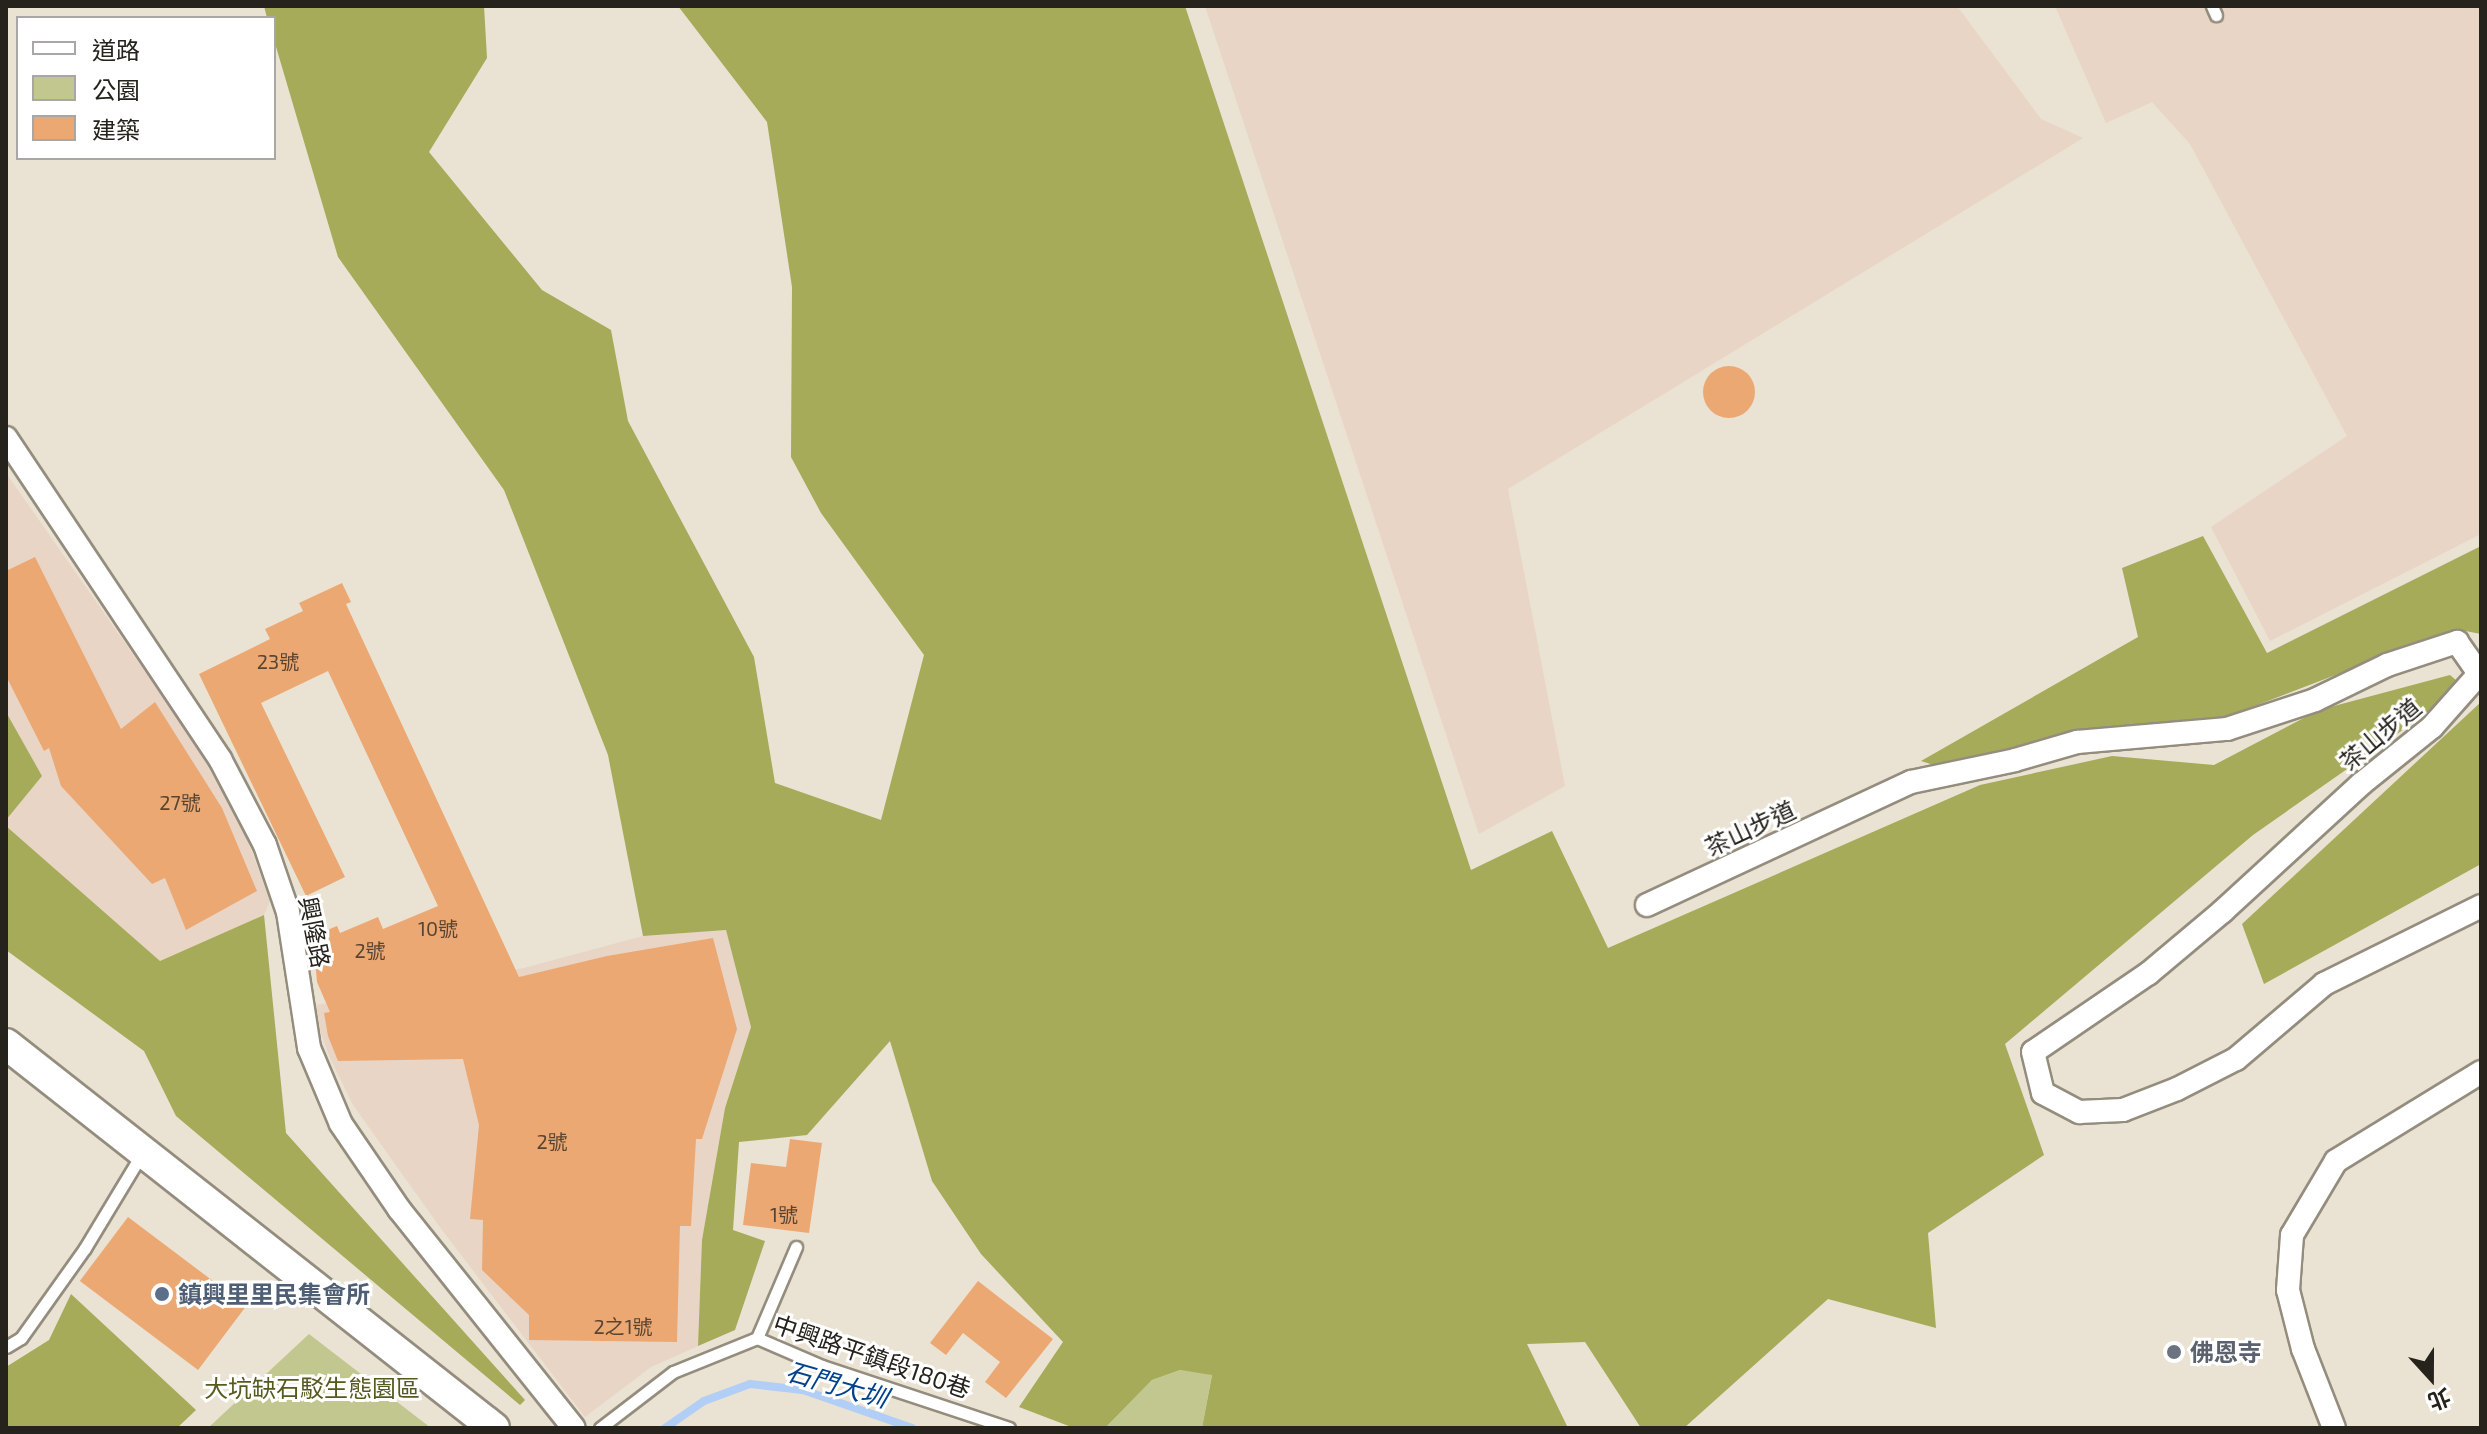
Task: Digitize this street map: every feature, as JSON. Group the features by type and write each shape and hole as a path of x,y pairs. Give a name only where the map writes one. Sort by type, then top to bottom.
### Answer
{"street":[{"name":"興隆路","path":"6,438 220,759 265,845 288,912 309,1048 341,1124 399,1209 574,1428"},
{"name":"茶山步道","path":"1647,905 1911,782 2015,760 2077,742 2227,729 2315,700 2387,665 2457,642 2479,674 2432,727 2361,784 2223,911 2149,973 2033,1052 2043,1093 2079,1112 2123,1110 2177,1089 2236,1059 2324,984 2481,906"},
{"path":"6,1044 494,1428"},
{"path":"2334,1428 2303,1349 2288,1290 2292,1235 2336,1161 2481,1072"}],"lane":[{"path":"6,1347 21,1338 85,1248 143,1151"},
{"path":"757,1338 796,1247"},
{"name":"中興路平鎮段180巷","path":"600,1428 673,1372 757,1338 822,1366 1009,1428"}],"shaded area":[{"path":"1205,6 1957,6 2041,119 2083,138 1508,489 1565,786 1479,834"},
{"path":"2055,6 2481,6 2481,534 2270,641 2211,527 2347,436 2190,144 2152,102 2106,123"},
{"path":"6,473 195,743 245,833 270,901 264,915 160,961 6,826 6,820 42,776 6,712"},
{"path":"726,930 751,1027 725,1108 702,1240 698,1346 651,1367 585,1417 442,1230 353,1105 330,1058 311,1006 524,968 643,936"}],"green space":[{"path":"264,6 484,6 487,58 429,152 542,290 611,330 628,421 754,657 775,783 881,820 924,655 821,513 791,457 792,287 767,122 678,6 1185,6 1471,870 1552,831 1608,948 1980,785 2112,756 2214,765 2319,710 2450,675 2464,687 2253,835 2005,1044 2044,1155 1928,1233 1936,1328 1828,1299 1684,1428 1641,1428 1585,1342 1527,1344 1568,1428 1202,1428 1212,1375 1180,1370 1152,1380 1105,1428 1074,1428 1019,1407 1063,1342 981,1254 932,1181 890,1041 807,1135 739,1142 733,1230 765,1241 735,1330 698,1346 702,1240 725,1108 751,1027 726,930 643,936 608,755 504,490 338,257 276,47 276,16 266,16"},
{"path":"2203,536 2267,653 2481,546 2481,634 2455,629 2213,722 2083,729 1940,767 1921,761 2138,637 2122,568"},
{"path":"2481,702 2481,864 2264,984 2242,924"},
{"path":"6,712 42,776 6,820"},
{"path":"6,826 160,961 264,915 286,1133 525,1400 520,1405 176,1116 144,1051 6,950"},
{"path":"71,1294 196,1410 177,1428 6,1428 6,1367 49,1340"},
{"name":"大坑缺石駁生態園區","path":"309,1334 431,1428 208,1428"},
{"path":"1180,1370 1212,1374 1202,1428 1105,1428 1152,1380"}],"building":[{"path":"1729,366 1747,374 1755,392 1747,410 1729,418 1711,410 1703,392 1711,374"},
{"path":"35,557 121,729 155,702 222,808 257,891 186,930 165,878 152,884 61,786 49,748 44,751 6,676 6,571"},
{"path":"342,583 351,602 346,604 519,977 607,956 713,938 737,1029 702,1139 696,1139 691,1226 680,1226 677,1342 529,1340 529,1315 482,1270 483,1220 470,1219 479,1125 463,1059 338,1061 328,1036 324,1013 330,1012 317,982 313,936 337,926 340,933 378,917 383,929 438,906 328,671 261,703 345,877 306,896 199,674 270,639 265,629 303,611 299,603"},
{"path":"790,1139 822,1143 809,1233 743,1225 751,1163 786,1167"},
{"name":"鎮興里里民集會所","path":"128,1217 246,1306 198,1370 80,1281"},
{"path":"978,1281 1053,1339 1006,1398 985,1382 1000,1362 963,1333 946,1355 930,1343"}],"waterway":[{"name":"石門大圳","path":"665,1428 704,1401 750,1384 803,1390 912,1428"}],"place":[{"name":"鎮興里里民集會所","path":"162,1294"},
{"name":"佛恩寺","path":"2174,1352"}]}
